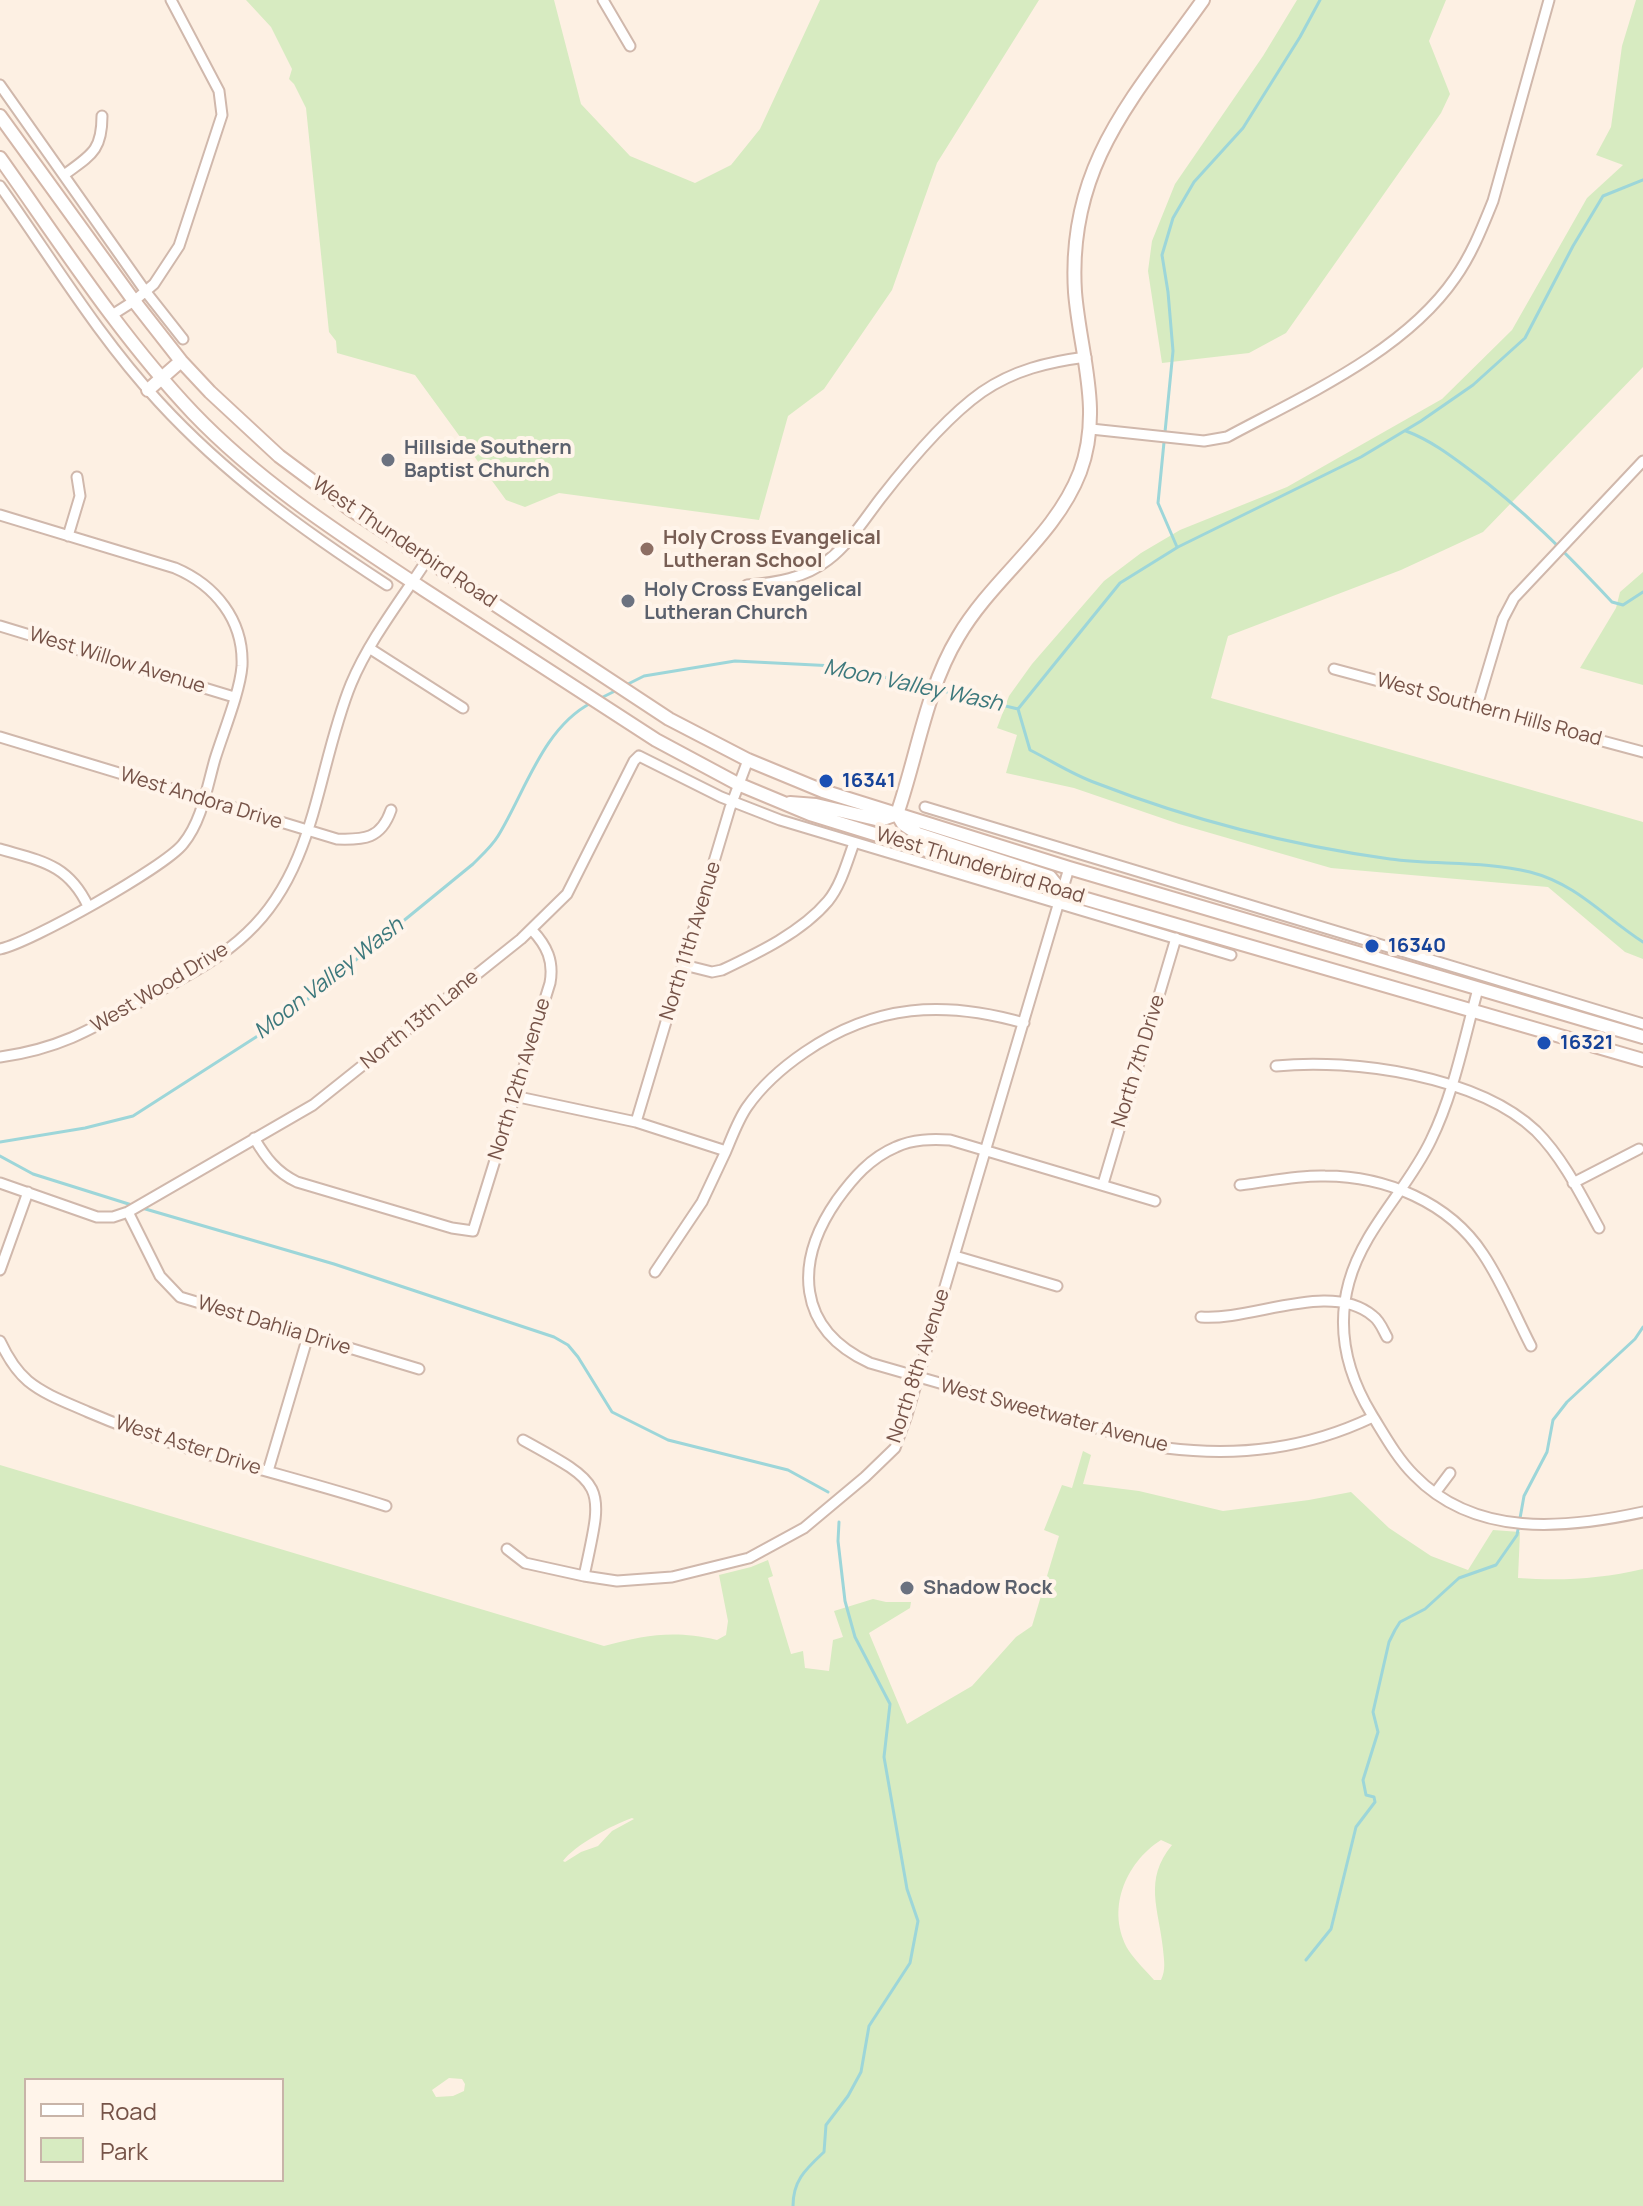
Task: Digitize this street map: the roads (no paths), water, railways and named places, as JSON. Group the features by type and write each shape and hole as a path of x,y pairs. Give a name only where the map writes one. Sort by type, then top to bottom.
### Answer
{"main road":[{"path":"1060,898 1050,877 918,834 903,824 897,814 944,665 957,637 988,595 1047,529 1063,507 1080,473 1091,429 1091,390 1074,263 1076,230 1083,197 1107,138 1203,0"},
{"name":"West Thunderbird Road","path":"0,116 5,133 181,361 279,456 350,509 669,719 748,760 806,785 1069,868 1643,1037"},
{"name":"West Thunderbird Road","path":"0,158 112,315 162,378 205,424 262,476 334,530 656,740 779,802 1060,898 1424,995 1643,1060"},
{"path":"148,390 181,361"},
{"path":"553,673 567,651"},
{"path":"779,802 816,805 880,820 897,814"},
{"path":"1424,995 1430,975"}],"street":[{"path":"112,315 146,292 170,263 184,234 222,115 219,91 171,0"},
{"path":"603,0 630,46"},
{"path":"1091,429 1204,441 1227,437 1369,358 1419,320 1455,278 1481,231 1493,201 1549,0"},
{"path":"0,85 146,292 183,339"},
{"path":"64,175 95,149 102,136 102,116"},
{"path":"0,186 100,329 148,390 204,448 246,486 295,523 387,585"},
{"path":"747,585 787,580 827,561 854,535 912,460 981,393 1013,373 1047,362 1086,357"},
{"path":"1477,706 1503,619 1514,598 1643,461"},
{"path":"68,536 80,496 77,477"},
{"path":"0,515 187,573 200,580 221,601 241,641 242,668 192,832 175,854 28,940 0,949"},
{"name":"West Thunderbird Road","path":"361,568 370,554"},
{"name":"West Wood Drive","path":"0,1057 35,1052 74,1038 232,946 266,914 292,874 346,698 369,648 427,560"},
{"name":"West Willow Avenue","path":"0,626 234,697"},
{"path":"369,648 463,708"},
{"name":"West Southern Hills Road","path":"1334,669 1643,752"},
{"name":"West Andora Drive","path":"0,737 337,839 374,835 386,823 391,810"},
{"name":"West Thunderbird Road","path":"639,756 733,802 780,820 1060,898 1231,955"},
{"name":"North 13th Lane","path":"130,1210 313,1105 532,930 567,894 639,756"},
{"name":"North 11th Avenue","path":"636,1122 738,784 748,760"},
{"name":"West Thunderbird Road","path":"925,807 1643,1024"},
{"name":"West Thunderbird Road","path":"970,837 975,823"},
{"path":"684,965 712,972 722,970 808,921 830,899 854,843"},
{"path":"0,849 56,866 76,883 88,906"},
{"name":"North 8th Avenue","path":"507,1549 525,1563 617,1581 672,1577 749,1558 778,1545 817,1518 895,1448 1069,868"},
{"name":"North 12th Avenue","path":"254,1138 268,1161 297,1182 452,1228 473,1231 552,971 544,945 532,930"},
{"name":"North 7th Drive","path":"1103,1184 1176,938"},
{"path":"1430,975 1434,960"},
{"path":"1478,989 1431,1141 1358,1257 1344,1303 1344,1338 1351,1372 1373,1417 1407,1467 1435,1493 1462,1509 1519,1523 1575,1525 1643,1512"},
{"path":"655,1272 702,1202 746,1109 774,1075 821,1041 846,1028 908,1010 934,1008 987,1013 1024,1023"},
{"path":"1276,1066 1334,1063 1367,1066 1450,1086 1491,1101 1522,1120 1554,1153 1599,1228"},
{"path":"514,1096 636,1122 726,1151"},
{"name":"West Sweetwater Avenue","path":"1155,1201 950,1140 924,1139 897,1146 873,1160 852,1178 822,1224 808,1271 815,1314 823,1329 853,1355 918,1379 1138,1442 1203,1453 1237,1453 1289,1447 1373,1417"},
{"path":"1573,1183 1622,1155 1639,1149"},
{"path":"1240,1185 1325,1176 1363,1180 1400,1190 1440,1210 1481,1250 1531,1346"},
{"path":"0,1183 97,1217 113,1217 130,1210"},
{"path":"0,1270 28,1192"},
{"name":"West Dahlia Drive","path":"130,1210 160,1276 180,1297 419,1369"},
{"path":"955,1256 1057,1286"},
{"path":"1201,1317 1222,1319 1316,1301 1344,1303 1374,1316 1387,1337"},
{"path":"268,1471 308,1336"},
{"name":"West Aster Drive","path":"0,1341 3,1357 29,1382 83,1410 132,1430 386,1506"},
{"path":"523,1440 575,1470 586,1478 594,1490 597,1503 595,1527 584,1576"},
{"path":"1435,1493 1450,1473"}],"waterway":[{"path":"1177,547 1158,503 1173,351 1162,255 1173,218 1194,182 1243,128 1320,0"},
{"name":"Moon Valley Wash","path":"939,690 1018,709 1120,583 1178,547 1361,457 1473,385 1525,338 1603,196 1643,180"},
{"path":"1406,431 1447,453 1508,500 1612,602 1623,605 1643,592"},
{"name":"Moon Valley Wash","path":"626,685 644,676 735,661 835,666 932,688"},
{"name":"Moon Valley Wash","path":"601,698 615,691"},
{"name":"Moon Valley Wash","path":"0,1142 85,1128 133,1116 281,1021 483,854 498,836 548,744 574,714 591,703"},
{"path":"1018,709 1030,750 1096,783 1204,820 1315,846 1390,859 1496,866 1530,872 1562,884 1643,942"},
{"path":"0,1156 33,1174 135,1206"},
{"path":"142,1208 334,1264 554,1337 568,1345 578,1357 612,1412 668,1440 788,1470 828,1492"},
{"path":"1306,1960 1331,1929 1356,1827 1375,1802 1374,1797 1366,1795 1363,1780 1378,1732 1373,1712 1389,1642 1395,1630 1400,1622 1425,1609 1459,1578 1496,1565 1517,1535 1524,1496 1547,1452 1553,1420 1567,1402 1635,1339 1643,1327"},
{"path":"793,2206 798,2182 824,2152 826,2125 861,2072 869,2026 910,1963 918,1921 907,1889 884,1757 890,1704 855,1637 845,1601 838,1541 839,1522"}],"place":[{"name":"Hillside Southern Baptist Church","path":"388,460"},
{"name":"Holy Cross Evangelical Lutheran School","path":"647,549"},
{"name":"Holy Cross Evangelical Lutheran Church","path":"628,601"},
{"name":"16341","path":"826,781"},
{"name":"16340","path":"1372,946"},
{"name":"16321","path":"1544,1043"},
{"name":"Shadow Rock","path":"907,1588"}]}
